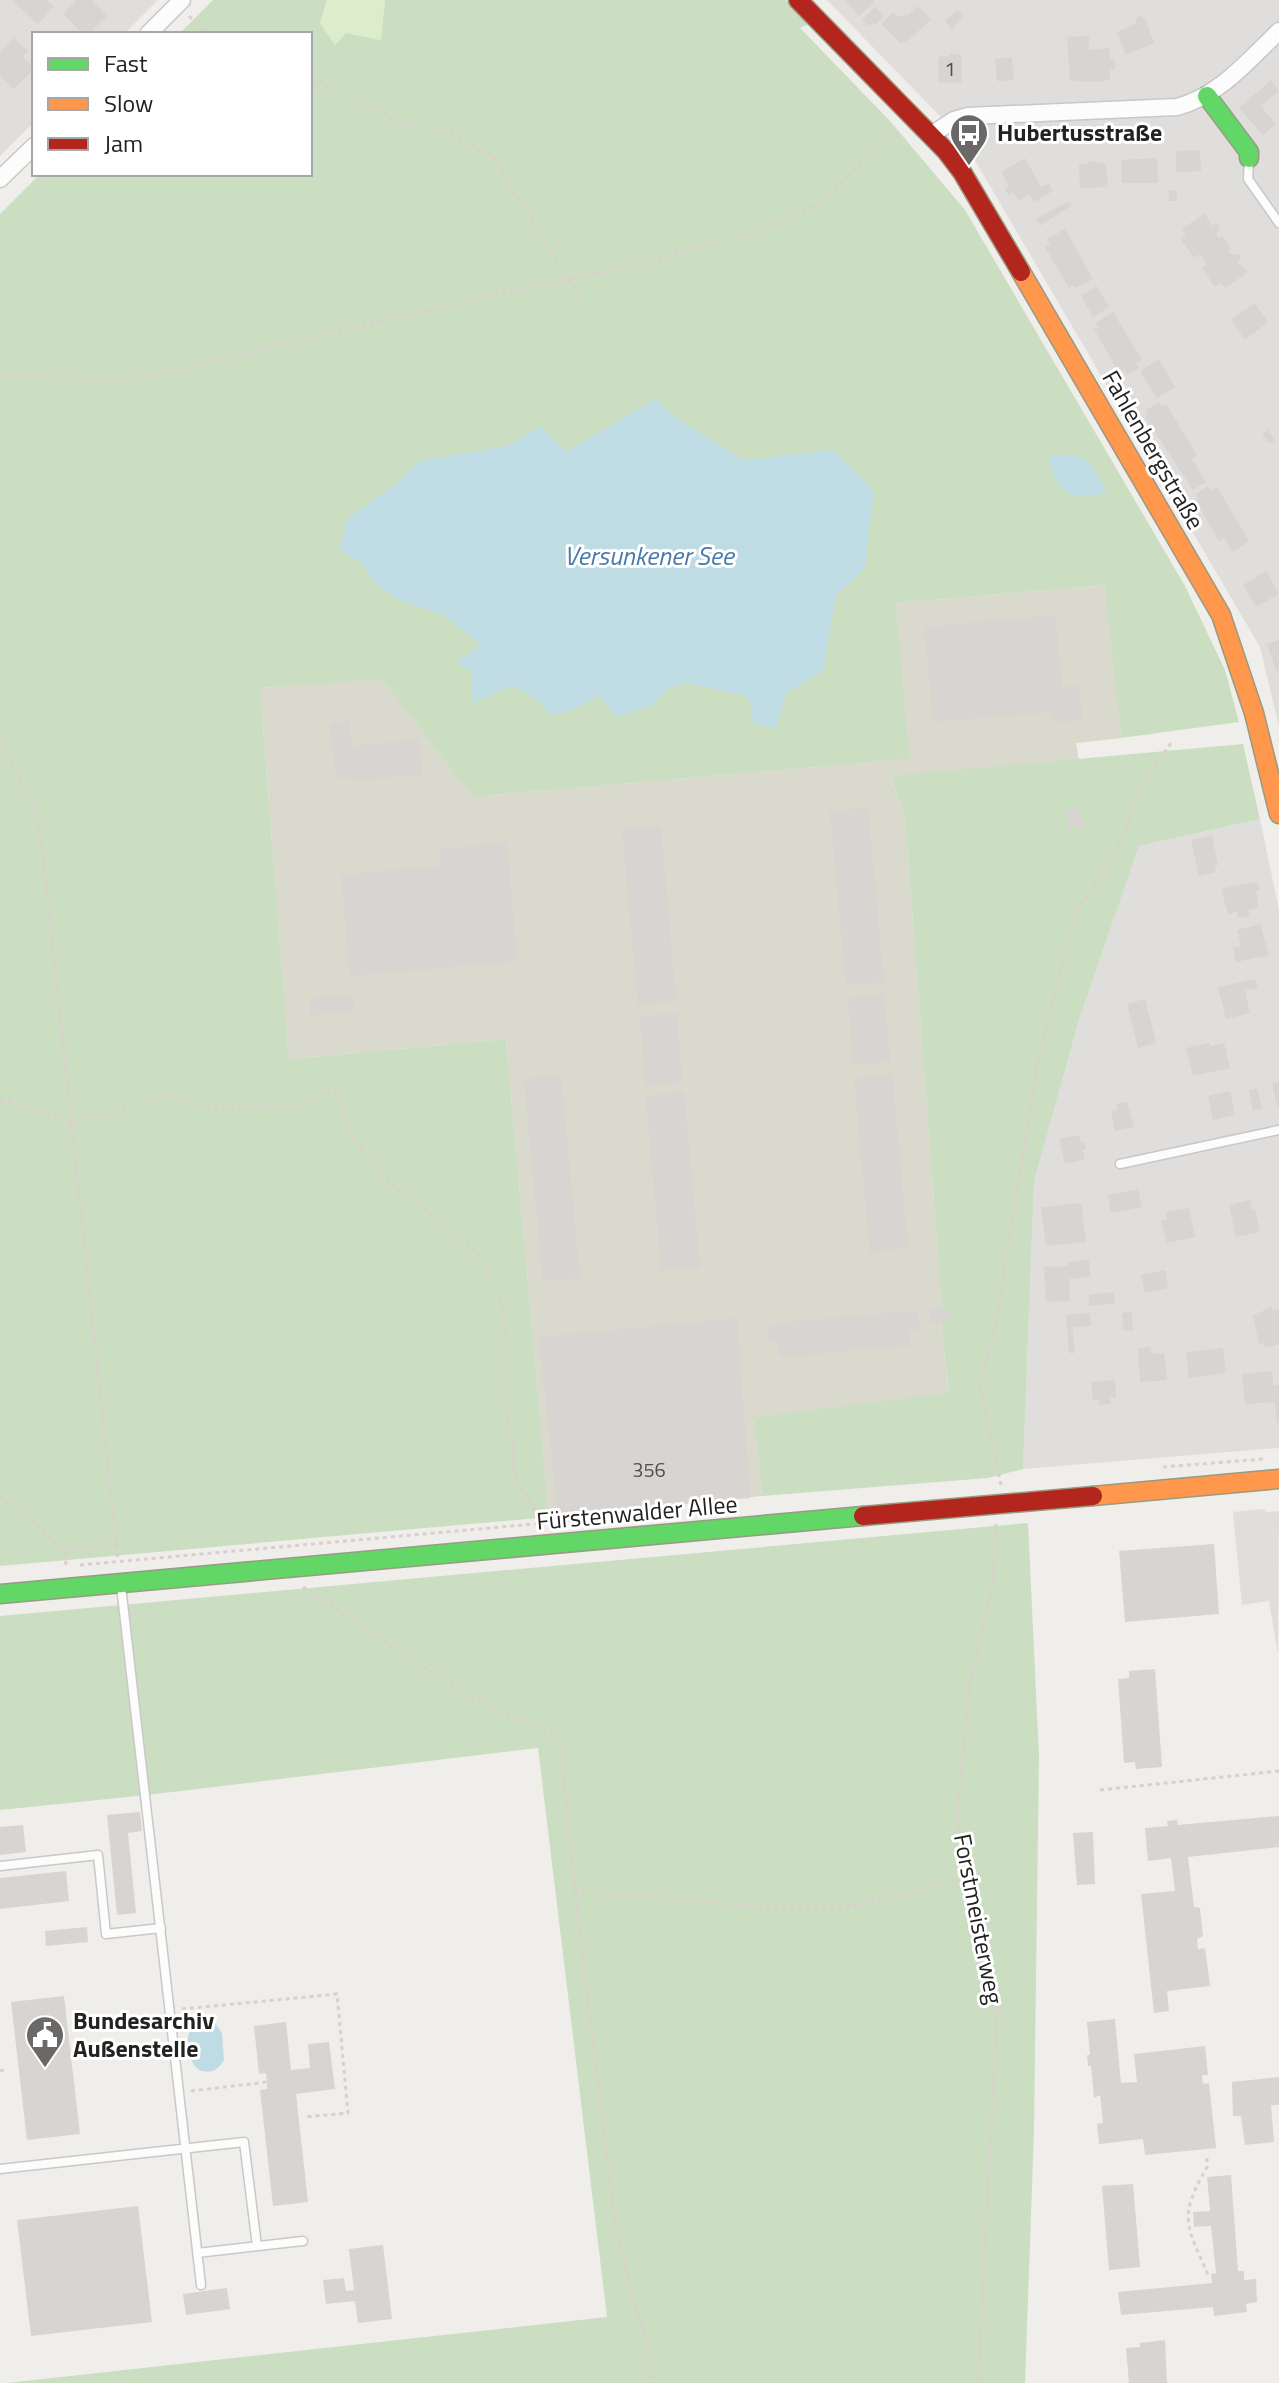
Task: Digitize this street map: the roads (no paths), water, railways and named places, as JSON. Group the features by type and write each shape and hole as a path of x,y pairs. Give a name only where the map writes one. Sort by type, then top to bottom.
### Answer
{"main road":[{"path":"798,0 925,130"},
{"path":"1207,96 1249,152 1249,158"},
{"name":"Fahlenbergstraße","path":"925,130 962,172 1213,601 1272,742 1279,814"},
{"name":"Fürstenwalder Allee","path":"0,1594 1279,1479"}],"street":[{"path":"150,32 180,2"},
{"path":"925,130 968,116 1177,107 1207,96 1279,31"},
{"path":"0,179 32,148"}],"lane":[{"path":"1249,158 1248,179 1279,223"},
{"path":"1120,1164 1279,1130"},
{"path":"121,1584 201,2285"},
{"path":"0,1866 98,1855 106,1934 161,1928"},
{"path":"0,2169 244,2142 257,2246"},
{"path":"197,2253 303,2241"}],"water":[{"name":"Versunkener See","path":"655,399 679,420 744,460 833,450 874,490 865,568 836,595 823,671 786,693 776,729 754,724 748,696 685,683 666,689 653,705 618,717 598,696 575,709 551,715 539,701 512,685 473,704 471,672 457,662 481,645 442,614 401,601 377,585 361,563 340,550 347,519 393,486 420,461 506,446 541,426 566,452"},
{"path":"1049,455 1087,460 1107,493 1083,496 1066,491 1055,478"},
{"path":"199,2020 214,2021 222,2033 224,2060 219,2067 207,2072 194,2065 188,2052 190,2030"}],"place":[{"name":"Hubertusstraße","path":"969,167"},
{"name":"Bundesarchiv Außenstelle","path":"45,2069"}]}
